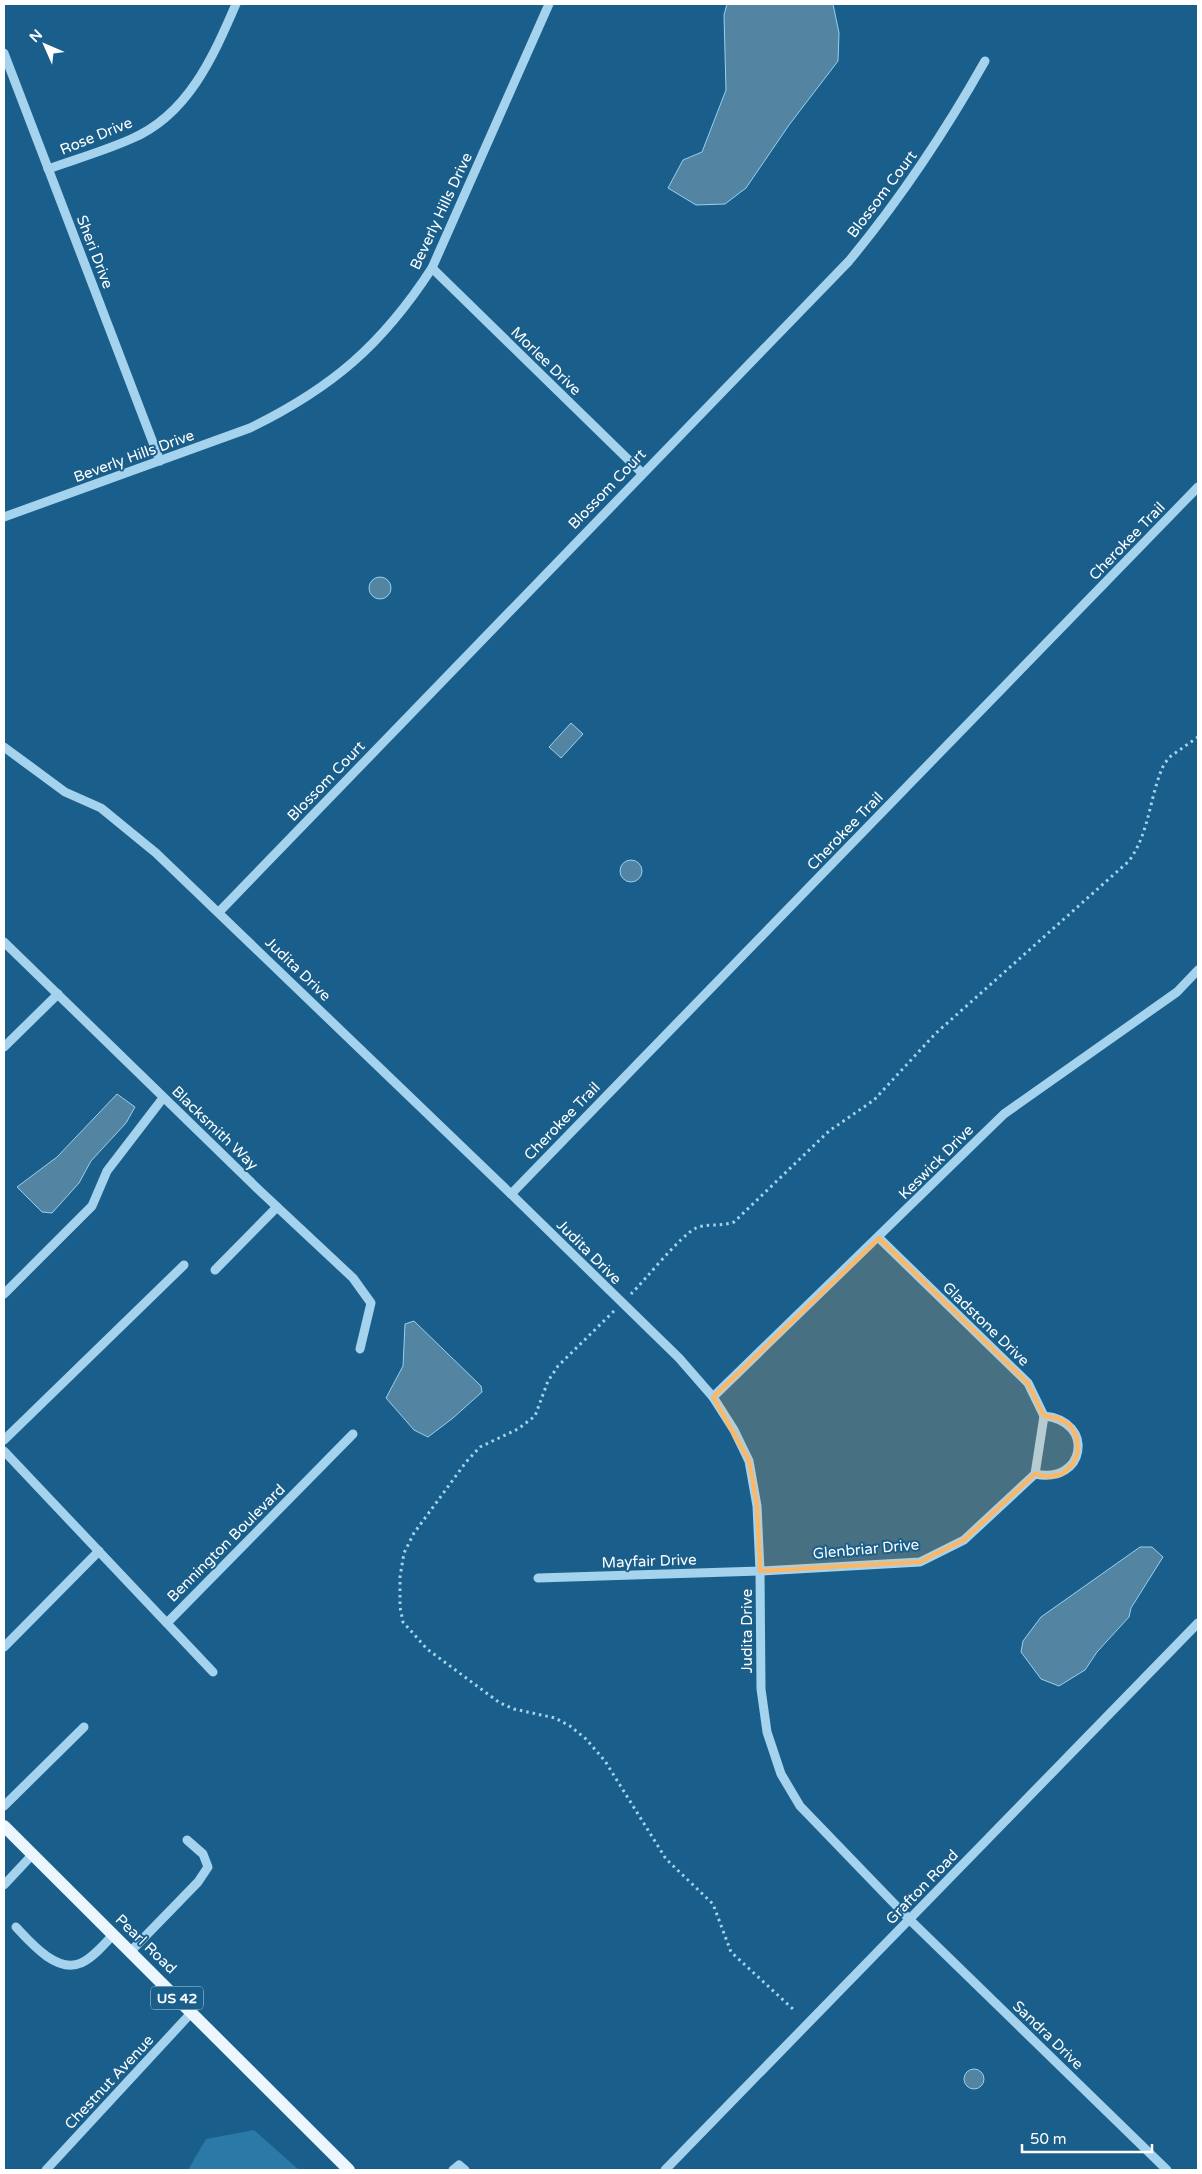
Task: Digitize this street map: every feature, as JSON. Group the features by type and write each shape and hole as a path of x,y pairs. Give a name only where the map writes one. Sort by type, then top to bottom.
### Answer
{"main road":[{"name":"Pearl Road","path":"4,1826 349,2170"}],"street":[{"name":"Rose Drive","path":"48,169 132,139 157,123 179,104 198,82 211,60 236,4"},
{"name":"Beverly Hills Drive","path":"4,517 250,428 286,410 325,386 357,360 385,332 410,301 432,268 549,4"},
{"name":"Sheri Drive","path":"4,53 160,461"},
{"name":"Blossom Court","path":"219,912 849,261 916,174 956,112 984,61"},
{"name":"Morlee Drive","path":"432,268 642,473"},
{"name":"Cherokee Trail","path":"511,1194 1198,487"},
{"name":"Judita Drive","path":"4,747 65,792 101,808 156,853 679,1358 713,1397 734,1430 749,1461 757,1506 760,1571 761,1689 767,1732 781,1774 800,1806 909,1919"},
{"name":"Blacksmith Way","path":"4,942 277,1207 354,1278 371,1303 360,1349"},
{"name":"Keswick Drive","path":"713,1397 879,1238 1004,1114 1177,992 1198,970"},
{"path":"4,1047 58,994"},
{"path":"4,1294 92,1206 107,1171 164,1098"},
{"path":"215,1270 277,1207"},
{"name":"Gladstone Drive","path":"879,1238 1028,1383 1044,1416"},
{"path":"4,1440 184,1265"},
{"path":"1044,1416 1058,1418 1070,1425 1077,1437 1078,1452 1073,1464 1062,1474 1048,1477 1035,1474 1044,1416"},
{"name":"Bennington Boulevard","path":"4,1451 167,1623 353,1434"},
{"name":"Glenbriar Drive","path":"760,1571 920,1562 964,1540 1035,1474"},
{"path":"5,1644 99,1551"},
{"name":"Mayfair Drive","path":"538,1578 760,1571"},
{"path":"167,1623 214,1672"},
{"name":"Grafton Road","path":"665,2170 1198,1623"},
{"path":"4,1806 84,1727"},
{"path":"130,1952 198,1882 208,1867 203,1854 187,1840"},
{"path":"4,1884 32,1855"},
{"name":"Sandra Drive","path":"909,1919 1167,2170"},
{"path":"16,1927 54,1961 71,1966 81,1963 113,1935"},
{"name":"Chestnut Avenue","path":"46,2170 192,2012"},
{"path":"453,2170 459,2165 465,2170"}],"highlighted area":[{"path":"879,1238 1028,1383 1044,1416 1058,1418 1070,1425 1077,1437 1078,1452 1073,1464 1062,1474 1048,1477 1035,1474 964,1540 920,1562 760,1571 757,1506 749,1461 713,1397"}],"shaded area":[{"path":"727,4 833,4 839,33 838,61 789,125 746,188 725,204 696,205 668,188 683,160 702,152 726,90 724,15"},
{"path":"380,577 388,580 391,588 388,596 380,599 372,596 369,588 372,580"},
{"path":"571,723 583,734 561,758 549,747"},
{"path":"627,860 635,860 642,867 642,875 635,882 627,882 620,875 620,867"},
{"path":"117,1094 135,1107 126,1123 91,1161 79,1183 52,1213 42,1212 17,1187 57,1157"},
{"path":"414,1321 481,1386 482,1392 428,1437 414,1430 386,1398 403,1366 405,1324"},
{"path":"1140,1547 1152,1547 1163,1557 1131,1608 1129,1617 1097,1652 1085,1670 1059,1686 1041,1679 1021,1652 1023,1641 1041,1617"},
{"path":"974,2069 981,2072 984,2079 981,2086 974,2089 967,2086 964,2079 967,2072"},
{"path":"254,2130 299,2170 188,2170 206,2139"}]}
